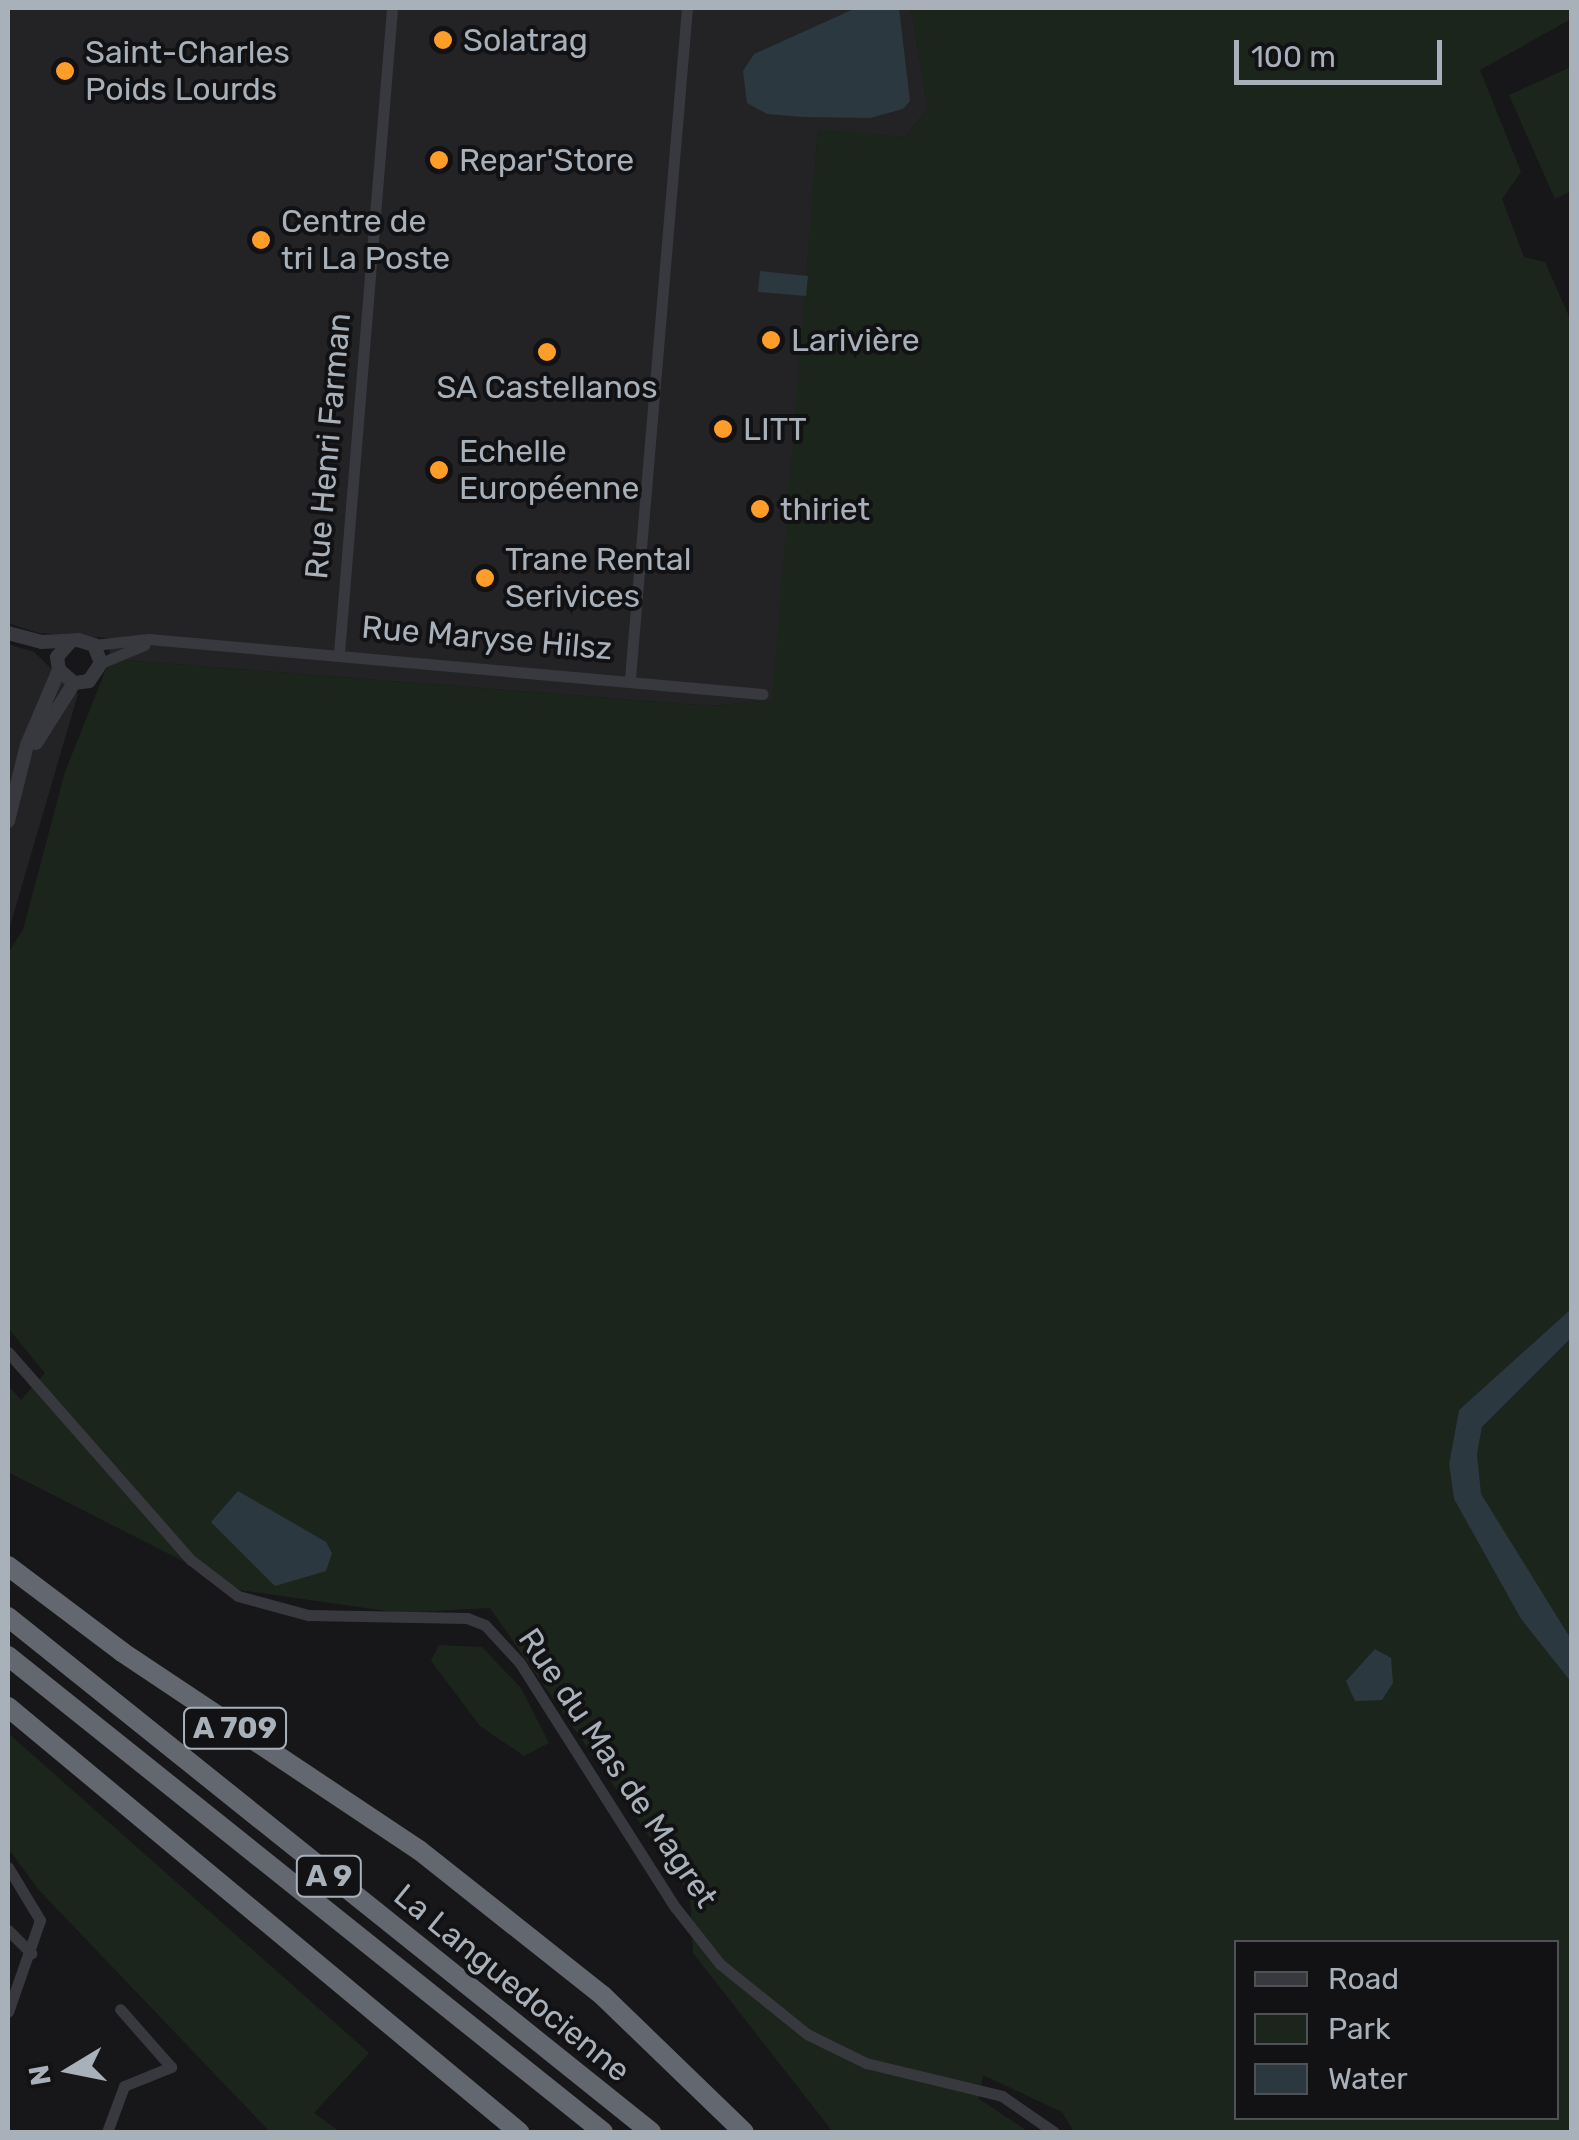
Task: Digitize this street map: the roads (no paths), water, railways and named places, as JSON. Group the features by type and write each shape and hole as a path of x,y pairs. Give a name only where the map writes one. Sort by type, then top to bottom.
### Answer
{"highway":[{"name":"A 709","path":"8,1566 122,1652 419,1850 602,1994 744,2132"},
{"name":"La Languedocienne","path":"8,1617 652,2132"},
{"name":"La Languedocienne","path":"8,1656 602,2132"},
{"path":"8,1708 519,2132"}],"street":[{"name":"Rue Henri Farman","path":"340,653 392,8"},
{"name":"Rue Maryse Hilsz","path":"630,678 687,8"},
{"path":"8,632 30,640 94,646 162,641 340,653"},
{"path":"30,640 74,682"},
{"path":"8,822 22,765 58,664 71,641"},
{"path":"74,682 90,681 101,663 162,641"},
{"path":"94,646 101,663"},
{"name":"Rue Maryse Hilsz","path":"340,653 630,678 763,694"},
{"path":"22,765 74,682"},
{"name":"Rue du Mas de Magret","path":"8,1352 191,1560 238,1596 308,1615 466,1618 485,1625 520,1663 675,1907 720,1964 808,2034 866,2064 1002,2096 1054,2132"},
{"path":"8,1866 40,1920 8,2012"},
{"path":"8,1930 31,1953"},
{"path":"107,2132 124,2086 172,2067 120,2009"}],"water":[{"path":"856,8 899,8 910,101 903,109 870,118 803,117 767,114 747,103 743,71 754,54"},
{"path":"760,271 808,276 806,296 758,292"},
{"path":"1571,1309 1571,1338 1482,1427 1477,1454 1481,1494 1571,1639 1571,1682 1521,1619 1454,1499 1449,1464 1459,1410"},
{"path":"238,1491 326,1542 332,1553 326,1571 275,1586 211,1522"},
{"path":"1375,1649 1391,1658 1393,1683 1382,1700 1355,1701 1346,1681"}],"place":[{"name":"Solatrag","path":"443,40"},
{"name":"Saint-Charles Poids Lourds","path":"65,71"},
{"name":"Repar'Store","path":"439,160"},
{"name":"Centre de tri La Poste","path":"261,240"},
{"name":"Larivière","path":"771,340"},
{"name":"SA Castellanos","path":"547,352"},
{"name":"LITT","path":"723,429"},
{"name":"Echelle Européenne","path":"439,470"},
{"name":"thiriet","path":"760,509"},
{"name":"Trane Rental Serivices","path":"485,578"}]}
